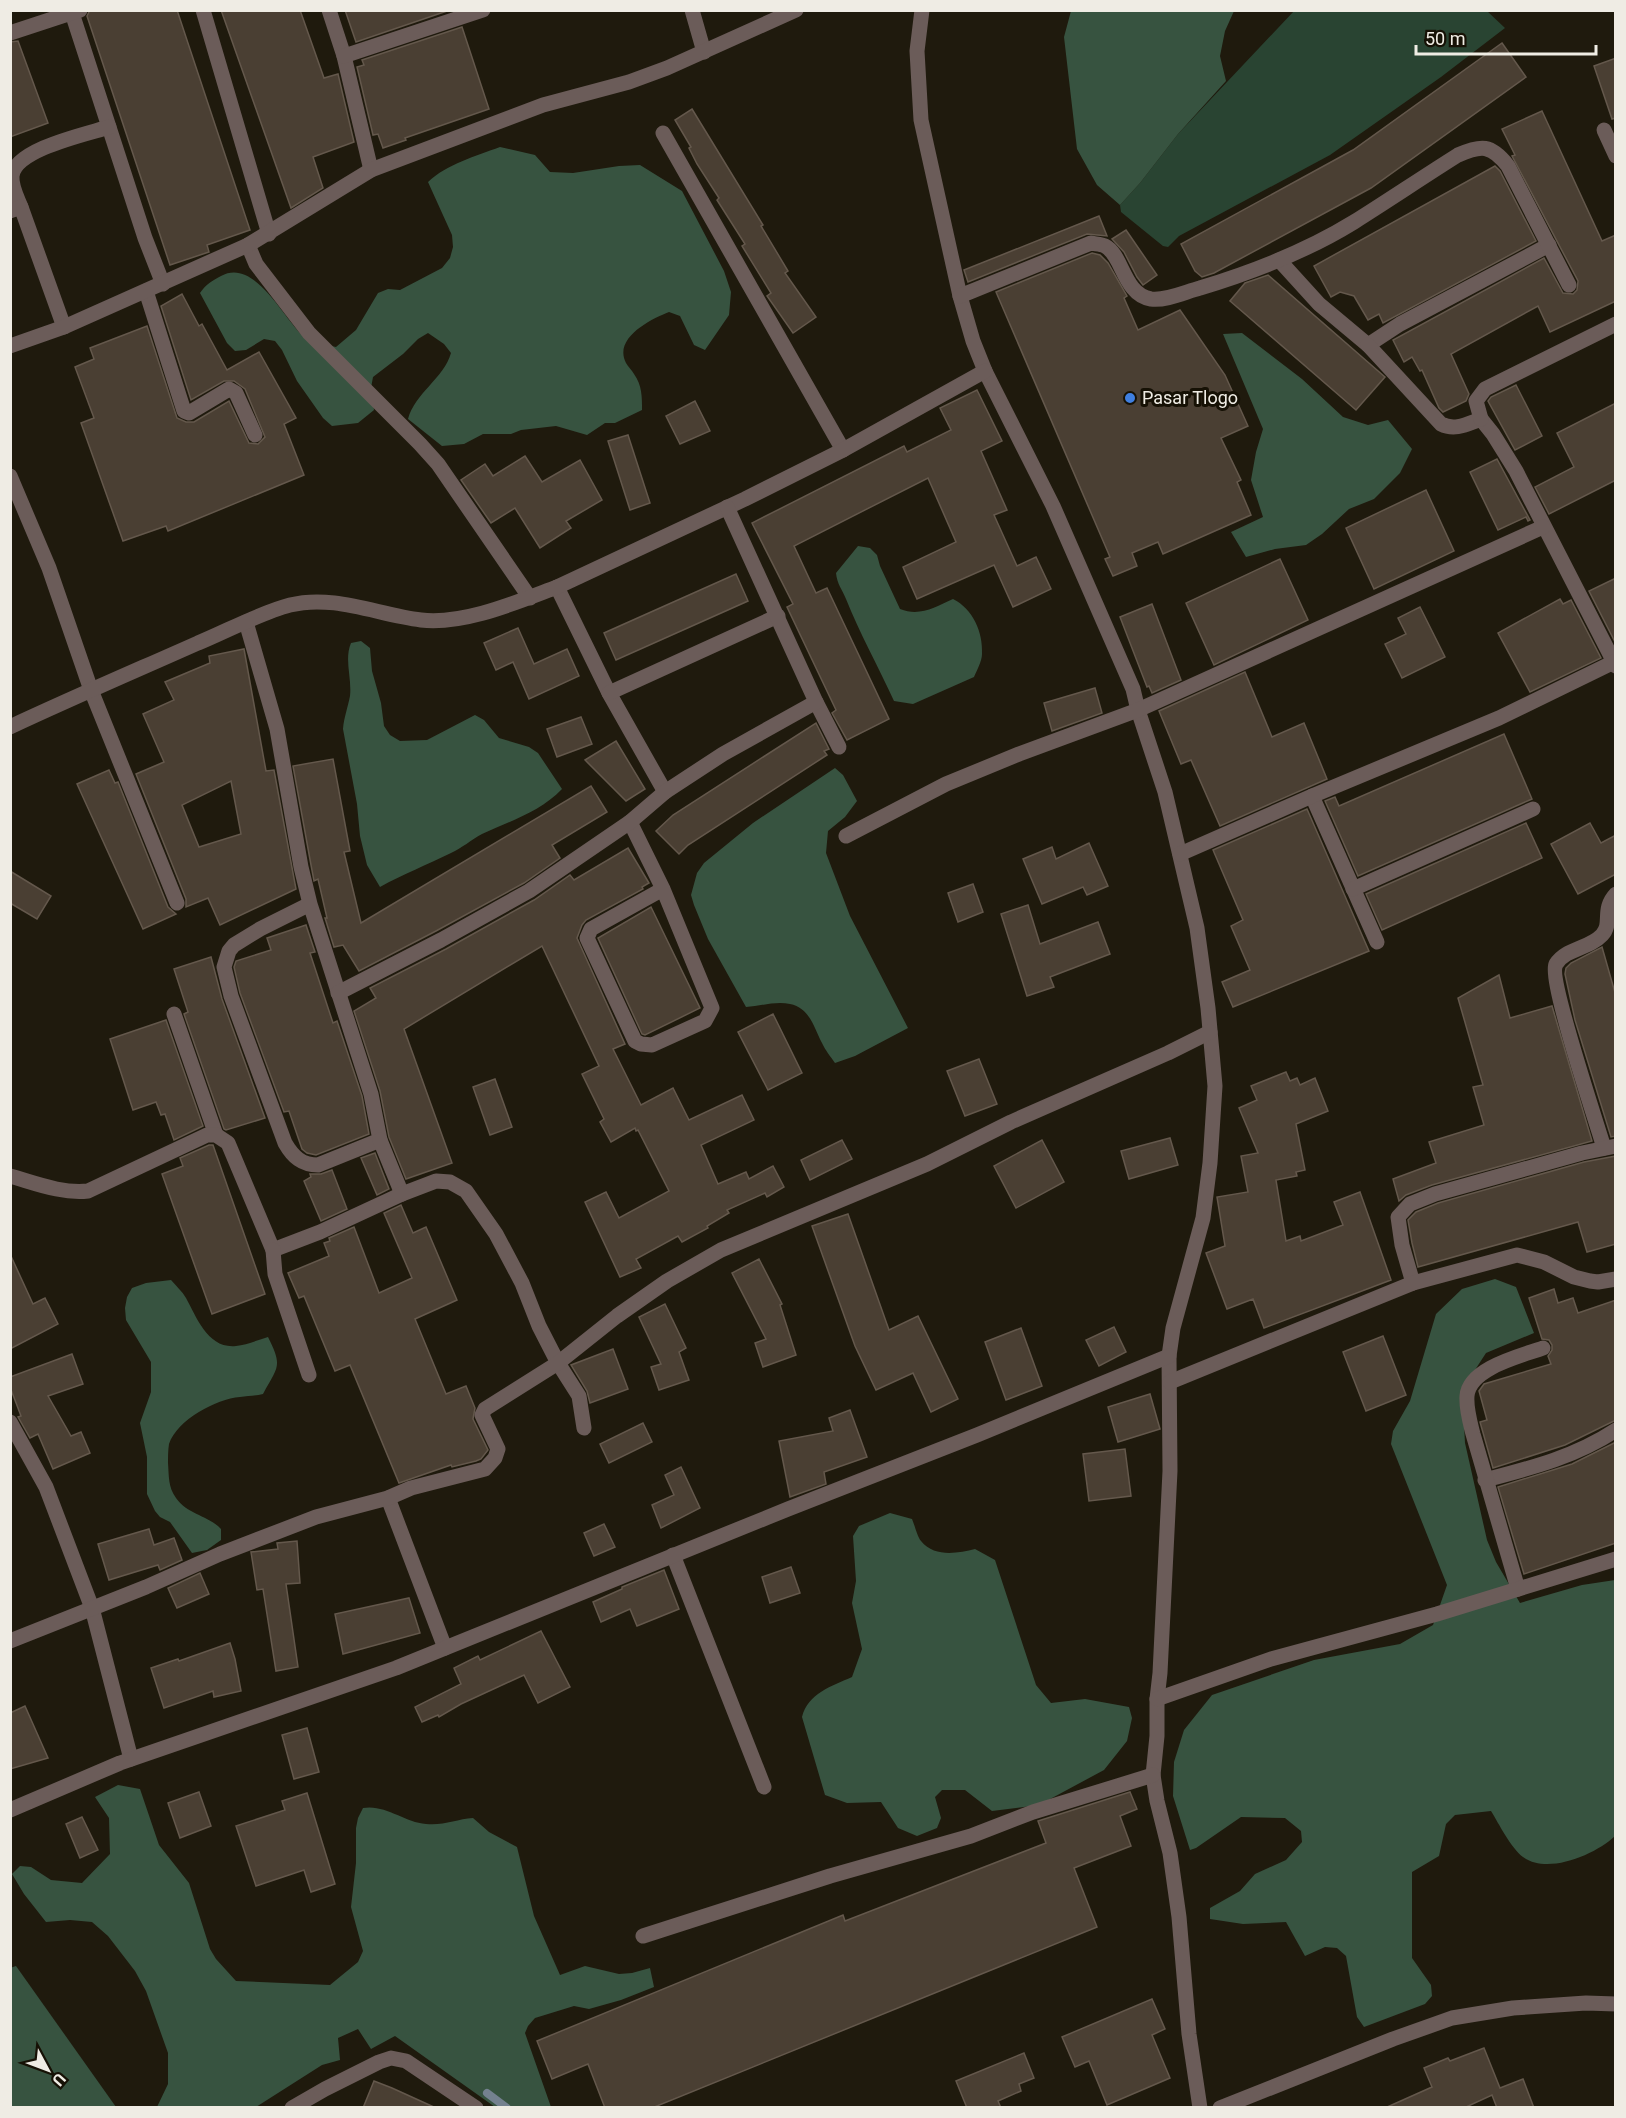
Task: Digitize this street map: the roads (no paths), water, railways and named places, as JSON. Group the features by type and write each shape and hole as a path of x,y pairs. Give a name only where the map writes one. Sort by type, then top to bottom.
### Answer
{"street":[{"path":"203,10 269,234"},
{"path":"329,10 344,56 371,170"},
{"path":"344,56 483,10"},
{"path":"692,10 704,52"},
{"path":"10,346 64,327 248,245 371,170 543,105 629,82 704,52 796,10"},
{"path":"922,10 917,51 921,120 960,296 973,341 985,372 1053,506 1133,689 1166,792 1197,928 1215,1086 1210,1164 1203,1218 1173,1328 1169,1356 1170,1471 1157,1699 1157,1736 1153,1775 1170,1853 1179,1917 1189,2034 1200,2108"},
{"path":"10,33 76,12 109,127 163,284"},
{"path":"64,327 16,209 12,177 17,164 24,158 54,144 109,127"},
{"path":"1604,130 1616,156"},
{"path":"663,133 843,450"},
{"path":"960,296 1091,243 1105,246 1111,251 1130,285 1143,296 1155,299 1173,296 1279,260 1353,222 1458,155 1474,148 1484,147 1499,155 1508,166 1569,285"},
{"path":"248,245 256,264 309,333 438,464 530,598"},
{"path":"1368,345 1410,318 1549,245"},
{"path":"1279,260 1319,304 1368,345 1441,424 1457,428 1481,419"},
{"path":"147,291 184,411 189,413 229,389 233,390 255,435"},
{"path":"1180,854 1499,718 1615,663 1516,471 1481,419 1476,401 1485,389 1616,324"},
{"path":"10,727 246,622 290,605 317,602 422,620 454,619 530,598 727,507 843,450 985,372"},
{"path":"10,476 49,568 91,690 177,903"},
{"path":"727,507 816,702 839,747"},
{"path":"846,836 946,784 1138,710 1543,527"},
{"path":"557,587 609,693 665,792"},
{"path":"609,693 778,616"},
{"path":"246,622 277,729 301,867 310,904 371,1094 380,1140 402,1194"},
{"path":"338,993 529,891 630,822 665,792 723,754 816,702"},
{"path":"1312,796 1377,942"},
{"path":"1353,889 1533,809"},
{"path":"630,822 663,889 712,1008 705,1021 652,1045 644,1045 635,1041 587,938 591,929 663,889"},
{"path":"1413,1283 1402,1245 1398,1217 1410,1204 1436,1194 1610,1147 1560,1001 1554,970 1557,962 1563,956 1594,942 1603,934 1607,927 1608,903 1616,894"},
{"path":"310,904 234,945 229,951 224,967 231,996 285,1143 291,1153 301,1162 318,1165 380,1140"},
{"path":"174,1014 216,1135"},
{"path":"10,1641 316,1517 388,1498 411,1488 485,1469 495,1458 498,1449 482,1415 485,1409 558,1362 667,1281 721,1250 927,1164 1011,1122 1168,1053 1210,1032"},
{"path":"10,1176 65,1190 88,1191 207,1135 216,1135 228,1143 273,1251 275,1274 309,1375"},
{"path":"273,1251 436,1181 450,1182 466,1191 496,1234 522,1283 539,1326 579,1396 584,1428"},
{"path":"1170,1382 1413,1283 1517,1255 1544,1262 1574,1277 1590,1281 1616,1279"},
{"path":"1518,1589 1485,1480 1467,1408 1467,1394 1470,1386 1485,1370 1543,1348"},
{"path":"10,1810 131,1759 396,1668 1169,1356"},
{"path":"10,1422 46,1487 92,1608 131,1759"},
{"path":"1485,1480 1570,1455 1616,1430"},
{"path":"388,1498 445,1648"},
{"path":"673,1555 764,1787"},
{"path":"1157,1699 1271,1659 1616,1559"},
{"path":"643,1936 830,1876 971,1836 1033,1812 1153,1775"},
{"path":"1220,2108 1393,2038 1452,2018 1513,2008 1586,2003 1616,2004"},
{"path":"292,2108 324,2089 391,2058 406,2061 476,2108"}],"waterway":[{"path":"487,2093 507,2108"}],"place":[{"name":"Pasar Tlogo","path":"1130,398"}]}
